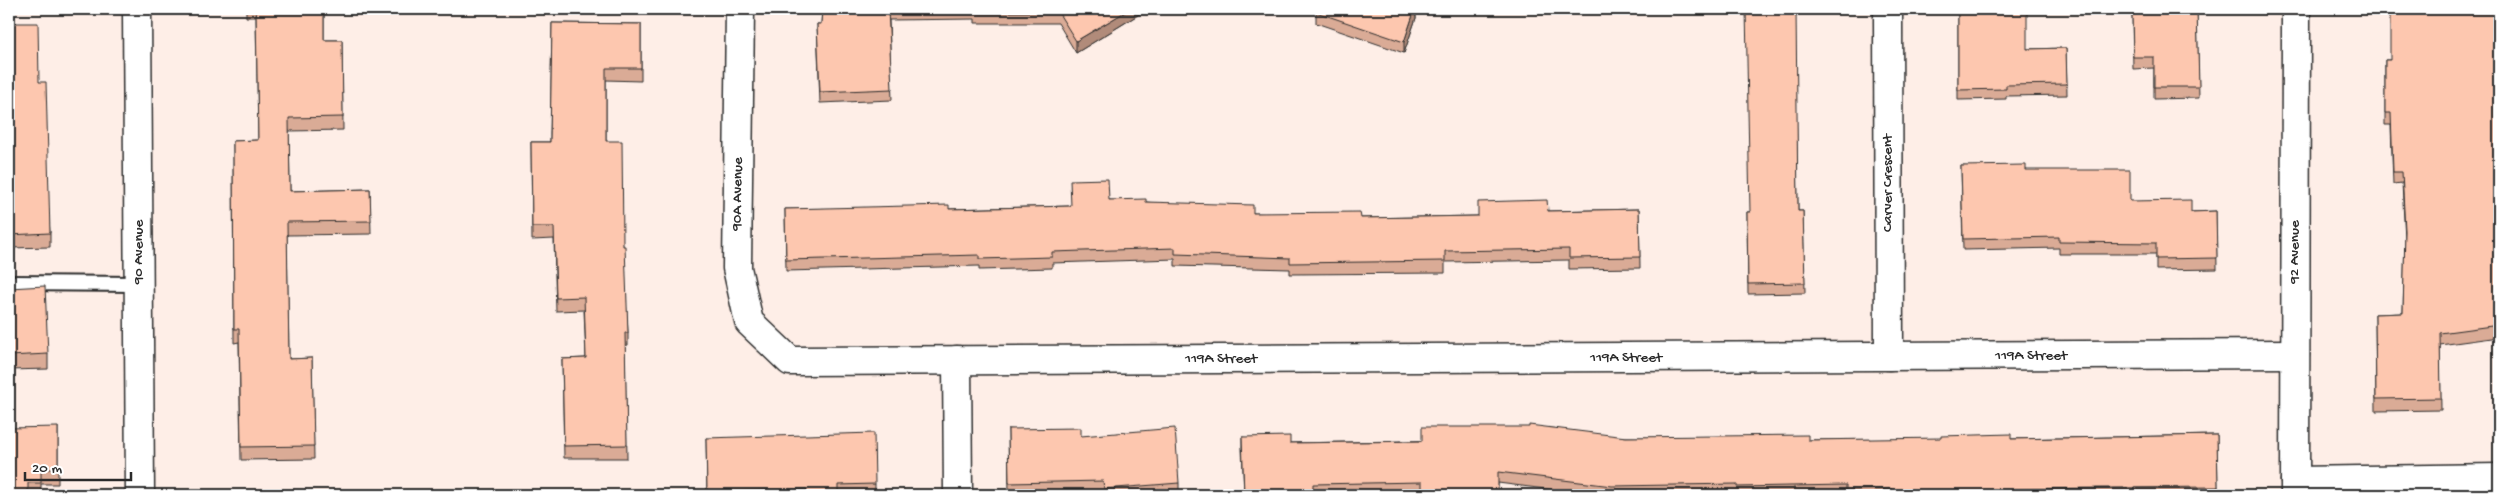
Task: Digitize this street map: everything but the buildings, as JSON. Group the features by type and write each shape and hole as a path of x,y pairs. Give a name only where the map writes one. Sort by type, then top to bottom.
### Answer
{"street":[{"name":"90 Avenue","path":"137,9 140,495"},
{"name":"90A Avenue","path":"740,9 737,268 748,322 790,361"},
{"name":"Carver Crescent","path":"1888,9 1889,356"},
{"name":"92 Avenue","path":"2295,488 2296,9"},
{"name":"119A Street","path":"790,361 2295,354"},
{"path":"956,360 958,495"},
{"path":"2295,488 2499,478"}],"lane":[{"path":"9,283 139,284"}]}
